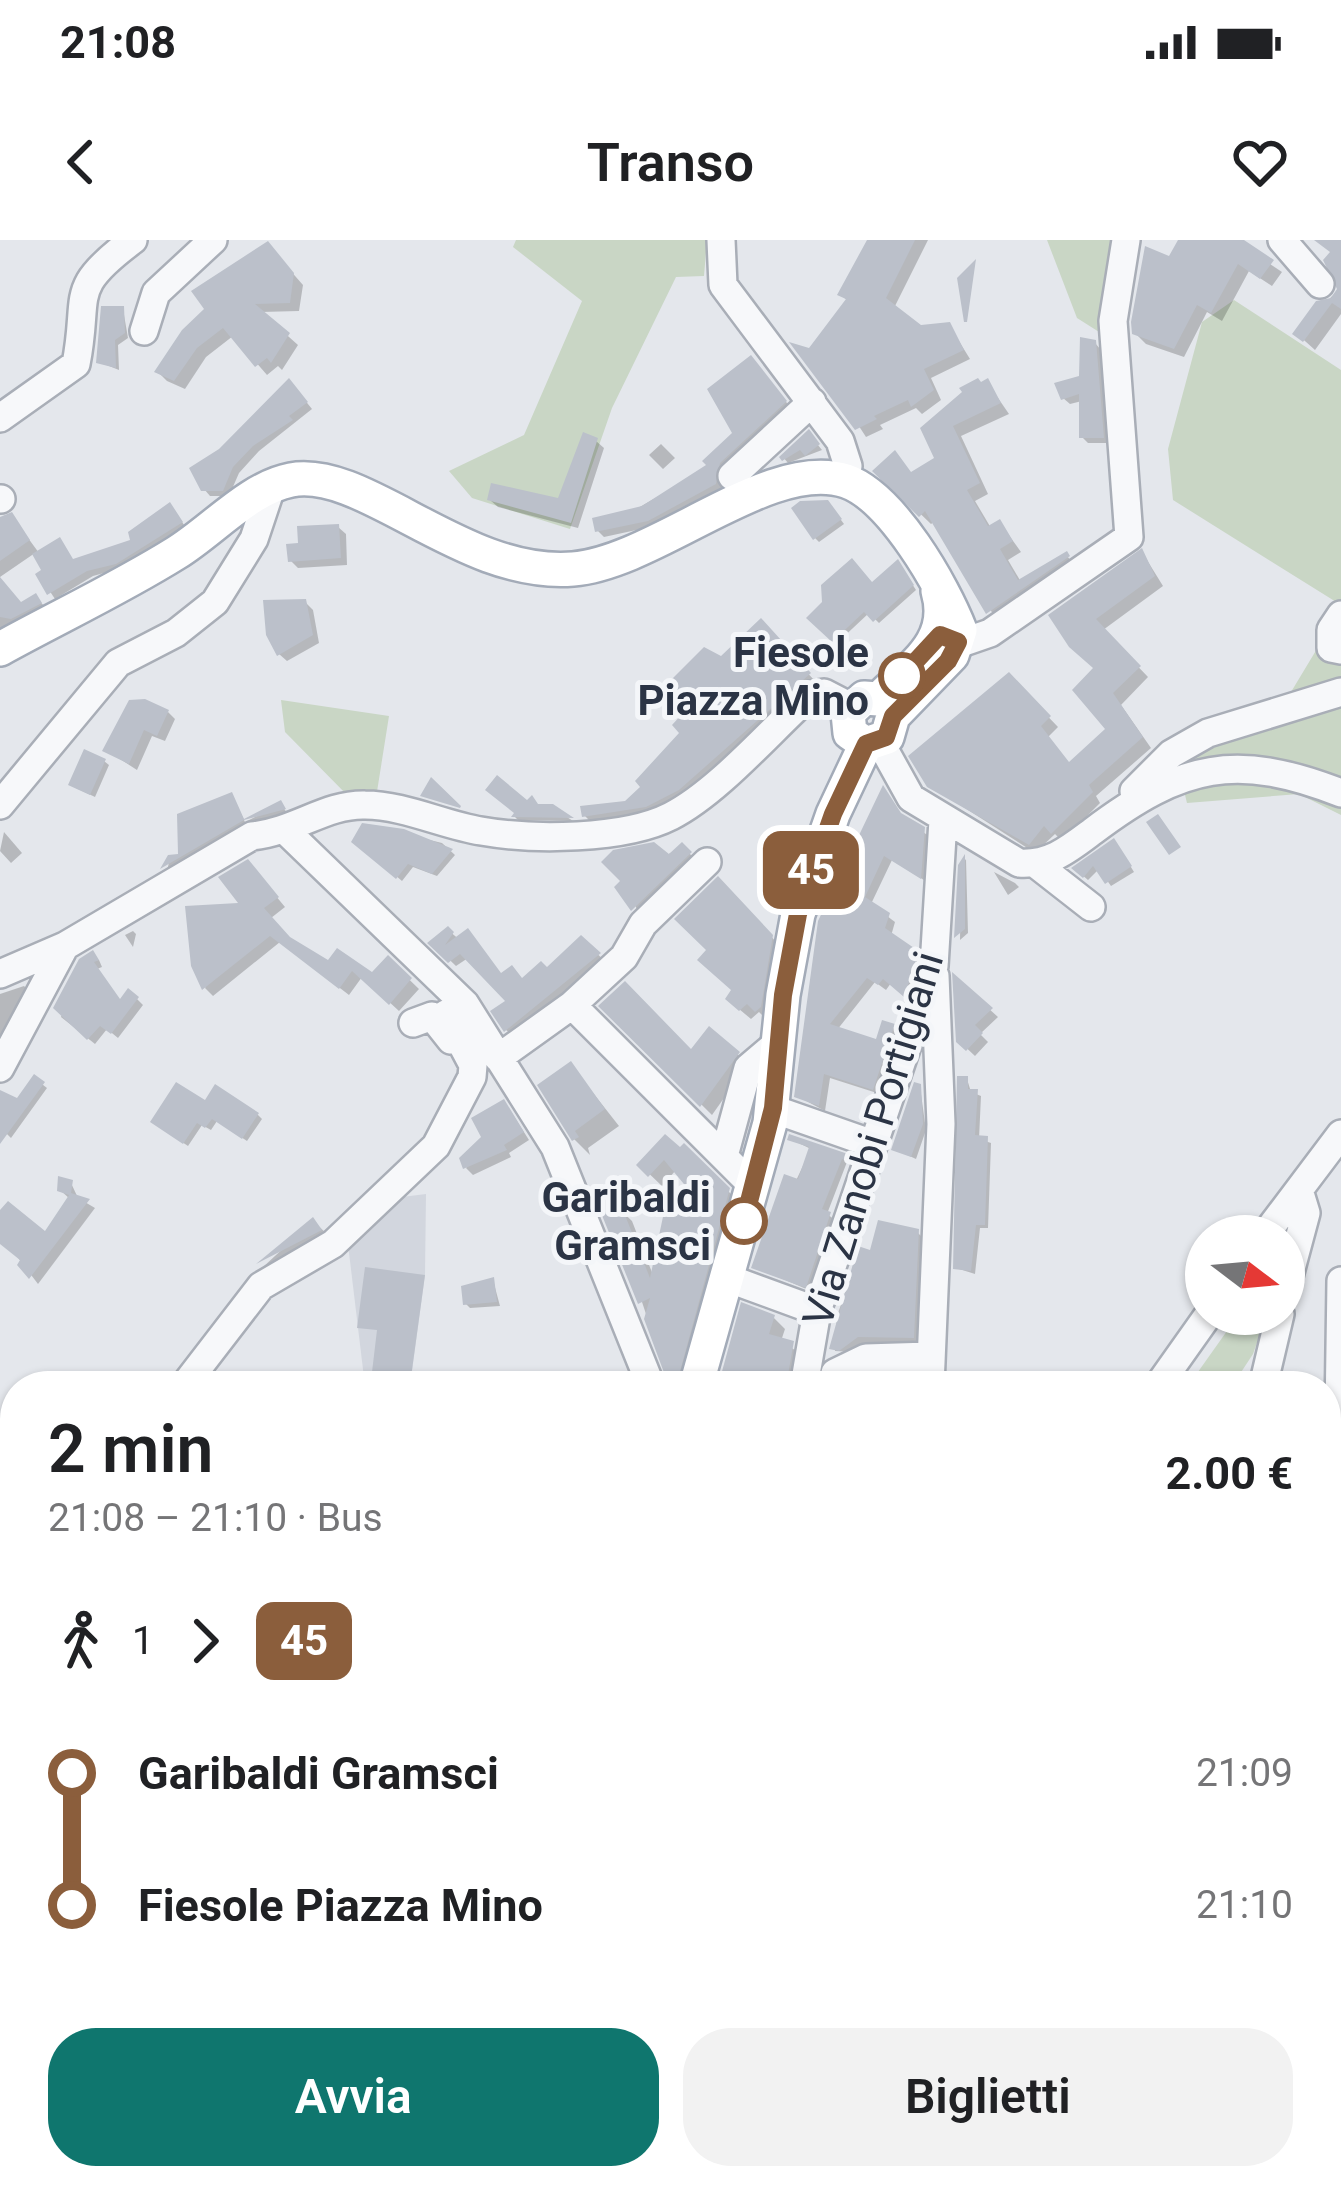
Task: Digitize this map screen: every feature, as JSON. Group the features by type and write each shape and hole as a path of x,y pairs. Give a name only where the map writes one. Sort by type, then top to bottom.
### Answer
{"main road":[{"path":"0,649 177,553 272,488 298,479 330,482 481,557 542,570 603,565 643,552 790,483 844,481 877,500 935,585 949,639 948,661 874,722 806,884 783,995 773,1108 700,1371"}],"street":[{"path":"0,418 76,364 80,295 94,269 133,240"},
{"path":"144,331 156,292 212,240"},
{"path":"722,240 723,285 845,452 844,481"},
{"path":"949,639 990,633 1129,537 1113,321 1126,240"},
{"path":"1282,240 1320,284"},
{"path":"732,476 812,401"},
{"path":"0,805 118,663 176,633 214,602 254,539 272,488"},
{"path":"1341,615 1331,630 1331,648 1341,650"},
{"path":"1117,813 1161,763 1187,744 1246,719 1341,692"},
{"path":"0,974 65,946 252,836 286,832 350,805 372,804 484,832 543,840 642,826 673,816 810,695 824,693 874,722 911,798 1012,862 1036,864 1056,857 1170,781 1210,769 1280,772 1341,793"},
{"name":"Via Zanobi Portigiani","path":"807,1371 817,1311 934,966 943,820"},
{"path":"286,832 465,1004 446,1014 555,1147 646,1371"},
{"path":"196,1371 261,1286 333,1244 436,1146 486,1061 572,1005 624,957 643,924 707,862"},
{"path":"1036,864 1090,907"},
{"path":"0,1068 65,946"},
{"path":"920,1371 941,1124 934,966"},
{"path":"572,1005 754,1187"},
{"path":"413,1023 432,1016 486,1061"},
{"path":"724,1156 748,1068 780,1041"},
{"path":"773,1108 873,1144"},
{"path":"1280,1215 1341,1134"},
{"path":"1299,1190 1305,1218"},
{"path":"727,1278 817,1311"},
{"path":"1340,1371 1341,1281"},
{"path":"1169,1371 1194,1335"},
{"path":"1267,1371 1275,1335"},
{"path":"839,1371 866,1358 930,1356 922,1371"}],"shaded area":[{"path":"426,1194 425,1275 412,1371 363,1371 347,1236 386,1199"}],"green space":[{"path":"516,240 707,240 704,276 676,277 612,408 570,529 472,498 449,471 524,435 582,301 513,247"},
{"path":"1047,240 1117,240 1107,337 1077,318"},
{"path":"1234,300 1341,370 1341,605 1173,500 1168,449 1202,322"},
{"path":"1341,609 1341,815 1299,794 1187,803 1174,750 1291,692"},
{"path":"281,700 389,716 376,798 350,798 285,732"},
{"path":"1224,1335 1260,1335 1242,1371 1199,1371"}],"building":[{"path":"867,240 915,240 886,298 921,325 950,322 964,350 924,369 934,390 911,407 908,400 855,430 789,342 809,348 846,299 837,295"},
{"path":"1178,240 1244,240 1274,260 1260,279 1238,264 1211,313 1197,305 1174,349 1132,334 1131,322 1145,246 1169,256"},
{"path":"1314,240 1341,240 1341,309 1332,303 1303,342 1292,334 1316,301 1331,298 1337,289 1323,260 1330,252"},
{"path":"268,241 294,273 290,303 255,304 290,333 271,363 267,358 255,367 223,328 197,348 174,381 154,372 182,330 204,309 191,291"},
{"path":"976,259 967,322 964,322 957,278"},
{"path":"101,306 124,306 125,333 115,340 116,368 96,363"},
{"path":"1080,337 1096,340 1104,438 1079,438 1079,394 1061,400 1054,383 1079,376"},
{"path":"751,355 787,401 720,463 716,484 648,521 595,532 592,518 642,506 706,465 702,461 732,433 707,389"},
{"path":"289,378 308,402 289,416 293,420 253,446 233,467 223,491 201,491 189,468 219,449"},
{"path":"978,378 981,382 988,378 1001,403 953,426 980,483 967,490 988,526 1000,519 1013,541 1000,549 1018,580 1067,551 1070,556 986,614 925,511 919,517 872,471 895,450 911,472 934,458 920,428 962,392 959,388"},
{"path":"809,429 820,444 805,456 800,450 782,461 779,457"},
{"path":"583,432 598,438 571,523 487,500 491,483 558,498"},
{"path":"828,500 842,519 813,540 791,508 800,501"},
{"path":"170,502 183,522 116,564 87,571 47,595 35,574 41,570 32,554 60,537 73,559 130,540 128,532"},
{"path":"12,512 30,540 0,561 0,517"},
{"path":"339,524 341,558 288,562 286,544 298,543 297,526"},
{"path":"1142,548 1155,576 1096,619 1141,666 1113,693 1143,737 1089,785 1093,792 1051,834 1044,826 1029,845 927,787 908,756 1009,672 1051,716 1041,726 1069,762 1105,729 1072,690 1093,668 1069,647 1048,615"},
{"path":"852,558 872,582 898,559 914,585 873,622 864,612 832,642 806,618 822,602 821,585"},
{"path":"0,577 21,602 36,593 42,603 11,619 0,617"},
{"path":"306,599 313,635 277,656 266,635 263,600"},
{"path":"761,618 811,673 679,790 646,807 582,817 580,806 625,801 640,787 635,781 679,733 672,725 683,713 661,690 704,647 721,656"},
{"path":"145,699 169,710 157,736 144,730 129,764 102,751 129,700"},
{"path":"84,749 106,759 90,795 68,785"},
{"path":"497,775 527,800 532,795 538,804 553,804 574,818 511,817 514,813 485,790"},
{"path":"431,777 461,806 460,808 420,796"},
{"path":"883,785 901,813 925,827 921,879 884,856 865,897 890,913 885,928 917,950 916,962 904,997 883,979 878,985 867,978 830,1024 876,1039 882,1020 895,1024 873,1090 824,1074 819,1106 794,1097 818,921"},
{"path":"232,792 244,819 281,800 286,809 244,820 160,869 168,855 178,854 177,814"},
{"path":"1158,814 1181,847 1169,855 1146,822"},
{"path":"362,823 404,829 453,849 432,874 408,864 396,879 351,842"},
{"path":"1114,838 1132,866 1105,884 1093,866 1083,878 1071,868"},
{"path":"654,842 669,854 682,842 692,852 631,911 614,887 620,881 601,862 613,850"},
{"path":"965,854 965,929 954,938 958,865"},
{"path":"248,859 279,897 264,908 290,937 328,960 337,948 372,972 388,955 412,978 389,1005 352,971 339,989 270,936 202,990 191,966 185,906 238,903 218,877"},
{"path":"718,876 773,935 761,1007 755,1012 747,1004 739,1011 725,999 731,990 697,960 706,950 674,919"},
{"path":"448,926 454,932 445,945 468,928 501,973 512,965 522,978 541,961 547,967 581,935 601,953 504,1032 490,1011 505,1001 460,954 448,963 427,943"},
{"path":"93,950 99,960 94,962 120,999 128,988 139,997 111,1034 100,1026 87,1040 53,1008 79,959"},
{"path":"952,972 993,1008 975,1025 983,1033 966,1051 956,1042"},
{"path":"625,981 691,1049 709,1026 740,1052 700,1107 598,1006"},
{"path":"571,1061 605,1109 575,1131 579,1137 572,1141 537,1085"},
{"path":"34,1074 45,1082 0,1144 0,1090 17,1098"},
{"path":"957,1076 968,1076 968,1089 978,1089 975,1135 988,1136 985,1225 976,1225 971,1271 953,1269"},
{"path":"176,1082 205,1100 215,1084 259,1113 242,1139 212,1119 205,1128 197,1123 183,1144 150,1122"},
{"path":"914,1082 921,1084 923,1124 911,1157 891,1150"},
{"path":"504,1099 524,1132 504,1145 507,1150 463,1169 459,1158 481,1137 471,1118"},
{"path":"665,1134 680,1147 684,1143 730,1188 680,1371 663,1371 644,1319 650,1298 638,1304 597,1203 606,1192 621,1205 650,1278 664,1212 703,1207 664,1160 648,1177 636,1165"},
{"path":"789,1134 851,1155 849,1162 842,1159 822,1209 831,1212 806,1288 751,1268 784,1174 798,1179 809,1147 787,1140"},
{"path":"58,1176 73,1180 71,1193 90,1199 29,1279 17,1265 20,1260 0,1244 0,1210 8,1201 45,1231 69,1195 57,1191"},
{"path":"313,1217 322,1230 256,1264"},
{"path":"878,1220 919,1229 914,1338 858,1337 839,1351 829,1349 858,1246 870,1250"},
{"path":"365,1267 425,1275 412,1371 372,1371 377,1330 357,1328"},
{"path":"494,1277 497,1302 463,1305 461,1286"},
{"path":"741,1302 775,1315 769,1334 794,1341 789,1371 722,1371"}],"bus line":[{"name":"45","path":"744,1221 770,1124 783,995 811,872 866,744 886,737 893,716 948,661 958,642 940,635 902,676"}],"place":[{"name":"Fiesole Piazza Mino","path":"902,676"},
{"name":"Garibaldi Gramsci","path":"744,1221"}]}
